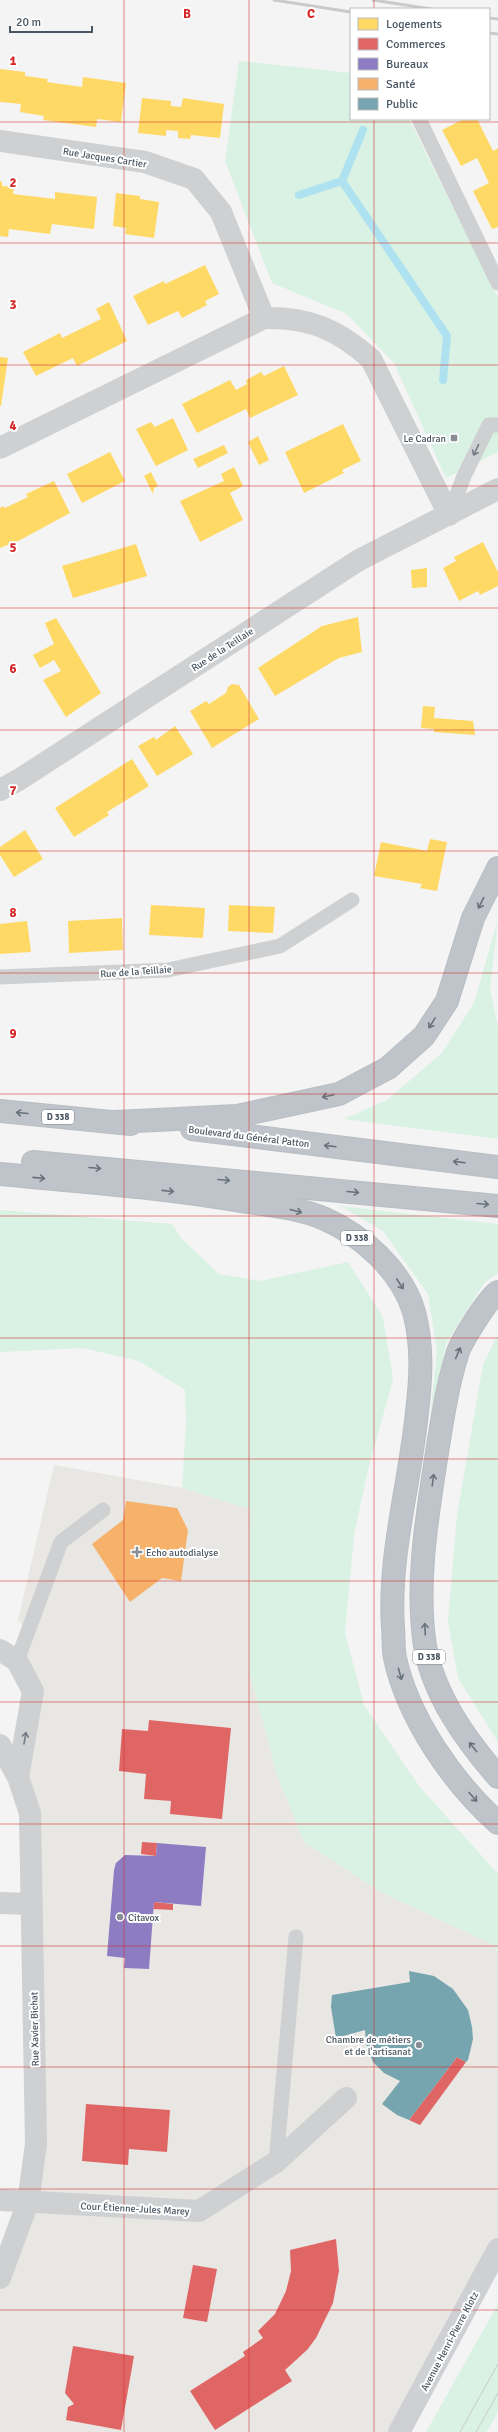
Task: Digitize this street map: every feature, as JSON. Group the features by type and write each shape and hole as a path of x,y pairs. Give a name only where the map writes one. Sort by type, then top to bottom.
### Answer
{"highway":[{"name":"D 338","path":"116,1122 237,1116 339,1094 388,1068 424,1036 447,1001 473,918 498,868"},
{"name":"Boulevard du Général Patton","path":"0,1111 213,1131 498,1167"},
{"path":"0,1159 498,1206"},
{"name":"D 338","path":"0,1174 213,1196 283,1207 323,1218 347,1231 365,1244 388,1267 401,1285 414,1310 419,1341 421,1373 414,1438 393,1580 395,1656 407,1697 418,1720 460,1782 498,1823"},
{"name":"D 338","path":"498,1292 476,1322 457,1353 442,1422 427,1518 422,1586 426,1646 438,1687 469,1743 498,1777"}],"street":[{"name":"Rue Jacques Cartier","path":"0,141 145,162 194,179 221,212 264,318"},
{"path":"0,448 264,318 290,318 321,327 350,340 371,359 449,515"},
{"name":"Rue de la Teillaie","path":"0,790 20,779 359,560 498,489"},
{"name":"Rue Xavier Bichat","path":"8,1656 33,1691 18,1776"},
{"name":"Rue Xavier Bichat","path":"0,1745 18,1776 30,1813 36,2144 28,2202 0,2278"},
{"path":"0,1903 32,1904"},
{"name":"Cour Étienne-Jules Marey","path":"0,2200 199,2211 276,2162 346,2098"},
{"name":"Avenue Henri-Pierre Klotz","path":"399,2432 498,2249"}],"lane":[{"path":"418,120 498,283"},
{"path":"449,515 464,476 489,425 498,424"},
{"name":"Rue de la Teillaie","path":"0,977 168,970 280,946 352,900"},
{"path":"8,1656 60,1542 103,1510"},
{"path":"276,2162 296,1937"}],"shaded area":[{"path":"54,1465 182,1488 250,1509 249,1670 278,1777 304,1842 381,1892 494,1945 498,1953 498,2249 397,2432 0,2432 0,2278 28,2202 18,1777 33,1691 17,1661 28,1631 18,1620"}],"green space":[{"path":"239,61 350,73 350,120 410,120 498,297 498,452 446,478 394,363 347,314 272,283 225,161"},
{"path":"498,919 490,989 498,1026 498,1139 344,1119 387,1100 442,1053 474,1003"},
{"path":"340,1206 498,1224 498,1273 484,1283 446,1344 430,1417 437,1352 428,1294 383,1231"},
{"path":"0,1210 172,1224 181,1238 219,1274 260,1281 348,1262 383,1317 393,1379 367,1474 354,1536 345,1633 364,1705 419,1786 498,1874 498,1953 494,1945 381,1892 304,1842 278,1777 249,1670 250,1509 182,1488 186,1422 185,1390 139,1361 83,1348 0,1352"},
{"path":"498,1334 498,1742 458,1678 448,1622 457,1515 483,1365"},
{"path":"498,2304 498,2412 487,2432 426,2432"}],"building: Logements":[{"path":"0,69 25,72 25,76 48,79 47,82 82,87 83,77 126,83 121,122 97,119 96,127 43,120 44,116 20,112 21,104 0,102"},
{"path":"142,98 171,101 171,106 181,107 183,98 224,104 220,138 191,135 190,139 178,138 178,131 166,130 166,136 138,133"},
{"path":"462,120 478,120 493,151 498,148 498,227 492,229 473,191 489,183 477,158 461,166 442,130"},
{"path":"0,181 2,182 2,186 14,187 13,194 55,199 55,192 97,197 94,229 52,224 50,234 9,229 8,237 0,236"},
{"path":"116,193 140,196 140,199 159,202 154,238 125,234 126,228 113,226"},
{"path":"205,265 219,294 205,301 207,305 182,318 178,311 148,325 133,296 164,281 165,284"},
{"path":"109,302 127,341 77,366 73,358 36,376 23,352 60,333 62,338 101,319 96,309"},
{"path":"0,357 8,358 1,406 0,406"},
{"path":"284,366 298,395 250,418 246,409 197,433 182,404 230,380 236,390 247,384 246,380 261,372 264,376"},
{"path":"173,418 188,450 156,466 136,429 151,422 155,427"},
{"path":"343,424 361,461 342,470 344,473 304,493 285,452"},
{"path":"258,436 269,460 259,465 248,442"},
{"path":"224,445 228,453 198,468 193,459"},
{"path":"110,452 125,481 82,503 67,474"},
{"path":"234,467 243,486 230,493 243,520 200,542 180,501 224,481 221,474"},
{"path":"151,472 158,486 154,488 153,494 144,476"},
{"path":"54,481 70,513 20,540 0,548 0,508 3,506 5,508 28,497 26,494"},
{"path":"483,542 498,572 498,586 480,595 478,591 459,601 443,568 456,561 454,557"},
{"path":"136,544 147,576 73,598 62,566"},
{"path":"427,568 427,587 412,588 411,570"},
{"path":"358,617 362,652 339,658 275,696 258,668 322,626"},
{"path":"56,618 101,693 66,717 43,680 61,671 54,660 40,668 33,655 54,644 45,623"},
{"path":"232,684 239,685 259,719 212,748 190,711 206,701 209,704 226,693 228,687"},
{"path":"423,706 435,707 434,718 473,721 475,735 434,732 434,729 421,728"},
{"path":"175,726 193,754 157,776 138,746 154,737 156,740"},
{"path":"132,759 149,786 107,812 109,815 74,837 55,808"},
{"path":"25,830 43,859 14,877 0,855 0,847"},
{"path":"430,839 447,842 437,891 420,888 422,884 374,876 381,842 427,851"},
{"path":"151,905 205,908 203,938 149,935"},
{"path":"229,905 275,907 273,933 228,931"},
{"path":"122,918 123,950 69,953 68,921"},
{"path":"27,921 31,952 0,954 0,924"}],"building: Commerces":[{"path":"149,1720 231,1728 222,1819 170,1814 171,1801 144,1799 146,1774 119,1771 122,1729 148,1731"},
{"path":"142,1842 157,1843 156,1856 141,1854"},
{"path":"154,1902 173,1904 173,1910 153,1909"},
{"path":"457,2057 466,2062 420,2125 409,2120"},
{"path":"86,2104 170,2110 167,2152 129,2149 128,2165 82,2161"},
{"path":"336,2239 339,2271 333,2303 316,2338 307,2350 285,2370 292,2381 215,2430 190,2391 245,2356 243,2352 263,2338 258,2331 275,2314 286,2291 291,2271 290,2250"},
{"path":"193,2265 217,2269 207,2322 183,2318"},
{"path":"73,2346 134,2356 121,2430 66,2420 68,2407 74,2404 65,2393"}],"building: Bureaux":[{"path":"157,1843 206,1847 201,1906 154,1902 149,1969 124,1968 125,1958 107,1956 114,1870 116,1863 125,1855 156,1856"}],"building: Santé":[{"path":"126,1501 177,1508 188,1530 181,1581 162,1578 130,1602 92,1544 123,1520"}],"building: Public":[{"name":"Chambre de métiers et de l'artisanat","path":"409,1971 434,1976 453,1989 468,2010 473,2039 468,2060 466,2062 457,2057 409,2120 397,2115 382,2104 400,2081 384,2073 373,2062 366,2044 365,2030 336,2038 331,2007 332,1995 410,1982"}],"waterway":[{"path":"342,181 363,130"},
{"path":"299,195 342,181 447,336 443,380"}],"tram line":[{"path":"460,2432 498,2364"},
{"path":"476,2432 498,2393"}],"railway":[{"path":"274,0 350,12"},
{"path":"373,0 425,8"},
{"path":"490,18 498,19"},
{"path":"490,33 498,34"}],"place":[{"name":"Le Cadran","path":"454,438"},
{"name":"Echo autodialyse","path":"137,1552"},
{"name":"Citavox","path":"120,1917"},
{"name":"Chambre de métiers et de l'artisanat","path":"419,2045"}]}
